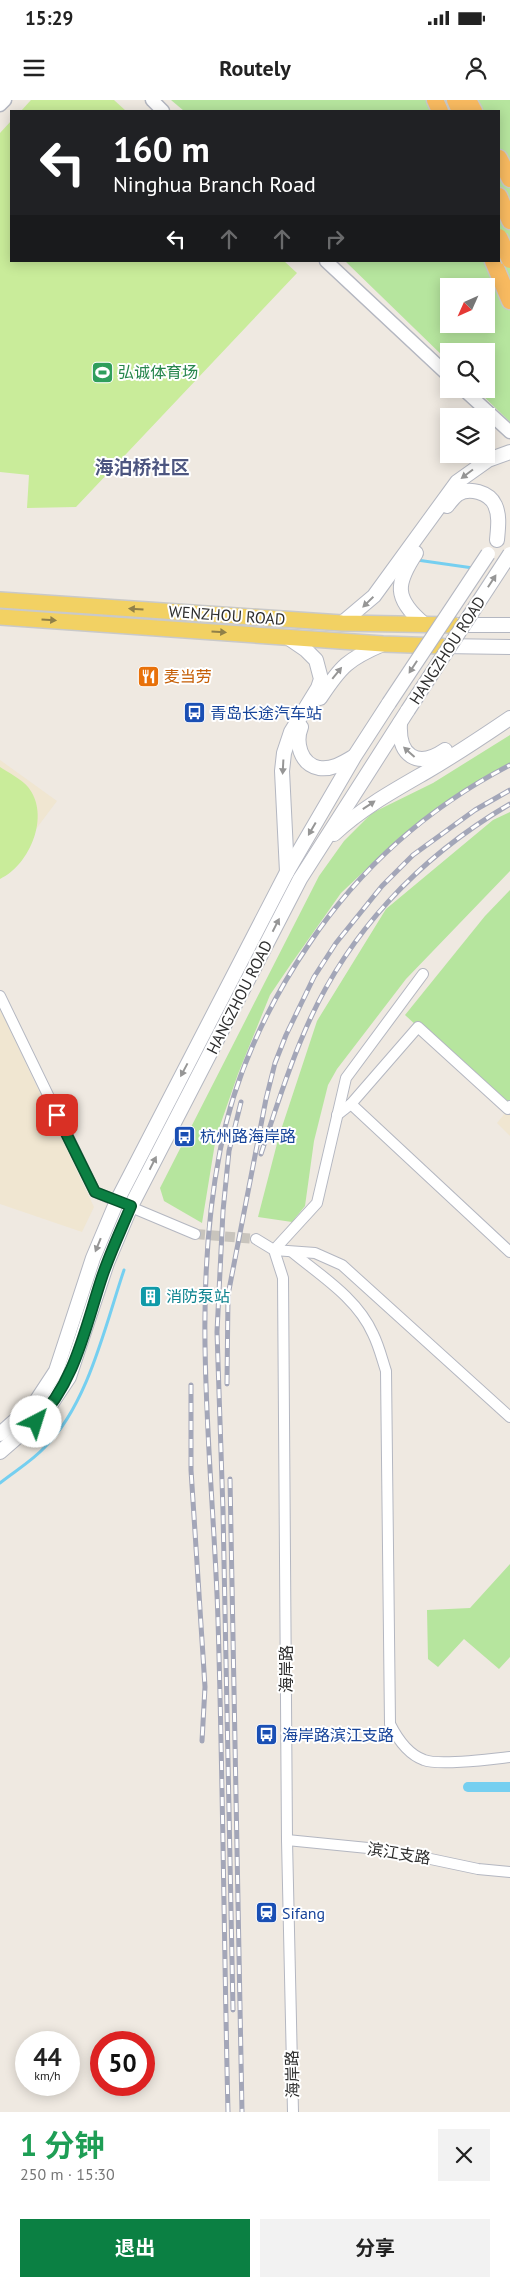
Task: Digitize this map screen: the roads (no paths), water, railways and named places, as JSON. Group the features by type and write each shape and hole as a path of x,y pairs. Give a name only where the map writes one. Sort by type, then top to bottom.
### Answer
{"highway":[{"path":"500,160 510,180"},
{"path":"500,198 510,221"},
{"path":"500,239 510,260"},
{"path":"493,262 510,301"}],"main road":[{"path":"342,623 374,596 457,482 488,460 510,452"},
{"path":"424,624 412,614 406,605 400,582 402,574 456,495 466,490 491,499 496,506 499,520 497,540"},
{"name":"HANGZHOU ROAD","path":"0,1434 35,1403 56,1371 93,1258 117,1200 288,872 354,756 488,554 510,517"},
{"name":"HANGZHOU ROAD","path":"0,1452 45,1413 69,1377 105,1269 131,1206 294,890 319,848 510,553"},
{"name":"WENZHOU ROAD","path":"0,600 342,623 454,625"},
{"name":"WENZHOU ROAD","path":"0,617 383,644 441,646"},
{"path":"454,625 510,625"},
{"path":"288,637 316,660 321,679 318,688 290,732 284,753 282,771 288,872"},
{"path":"354,756 333,767 319,768 302,754 297,745 298,735 337,672 352,658 383,644"},
{"path":"441,646 508,648"},
{"path":"400,723 400,738 405,750 415,758 429,759 510,707"},
{"path":"319,848 355,814 462,750 510,718"}],"street":[{"path":"0,105 5,100"},
{"path":"152,100 162,110"},
{"path":"327,262 440,368"},
{"path":"473,398 510,432"},
{"path":"274,1250 317,1203 346,1078 423,974"},
{"path":"0,996 95,1192 195,1234"},
{"path":"338,1115 351,1104 418,1027 508,1109 510,1106"},
{"path":"351,1104 510,1252"},
{"path":"256,1238 274,1250 315,1253 342,1265 510,1417"},
{"name":"海岸路","path":"274,1250 283,1278 287,1840 293,2112"},
{"path":"292,1252 345,1295 362,1315 374,1334 386,1371 390,1724 399,1742 424,1760 465,1761 510,1757"},
{"name":"滨江支路","path":"287,1840 388,1850 478,1869 510,1872"}],"waterway":[{"path":"417,560 473,568"},
{"path":"0,1483 45,1447 73,1409 94,1363 124,1270"},
{"path":"468,1787 510,1787"}],"tunnel":[{"path":"195,1234 256,1239"}],"railway":[{"path":"228,2112 218,1620 206,1385 205,1326 206,1267 211,1209 220,1151 226,1123 243,1069 266,1017 279,992 329,916 374,865 424,820 480,782 510,765"},
{"path":"227,1384 228,1295 266,1099 275,1063 286,1035 314,977 336,943 382,886 413,855 475,810 510,790"},
{"path":"261,1154 286,1078 304,1033 321,997 363,931 388,902 445,848 510,804"},
{"path":"233,2010 223,1511 217,1332 223,1211 229,1151 241,1102"},
{"path":"191,1385 191,1470 205,1687 202,1741"},
{"path":"230,1479 242,2112"}],"place":[{"name":"弘诚体育场","path":"102,372"},
{"name":"麦当劳","path":"148,676"},
{"name":"青岛长途汽车站","path":"194,713"},
{"name":"杭州路海岸路","path":"184,1136"},
{"name":"消防泵站","path":"150,1296"},
{"name":"海岸路滨江支路","path":"266,1735"},
{"name":"Sifang","path":"266,1913"}],"district":[{"name":"海泊桥社区","path":"142,467"}]}
